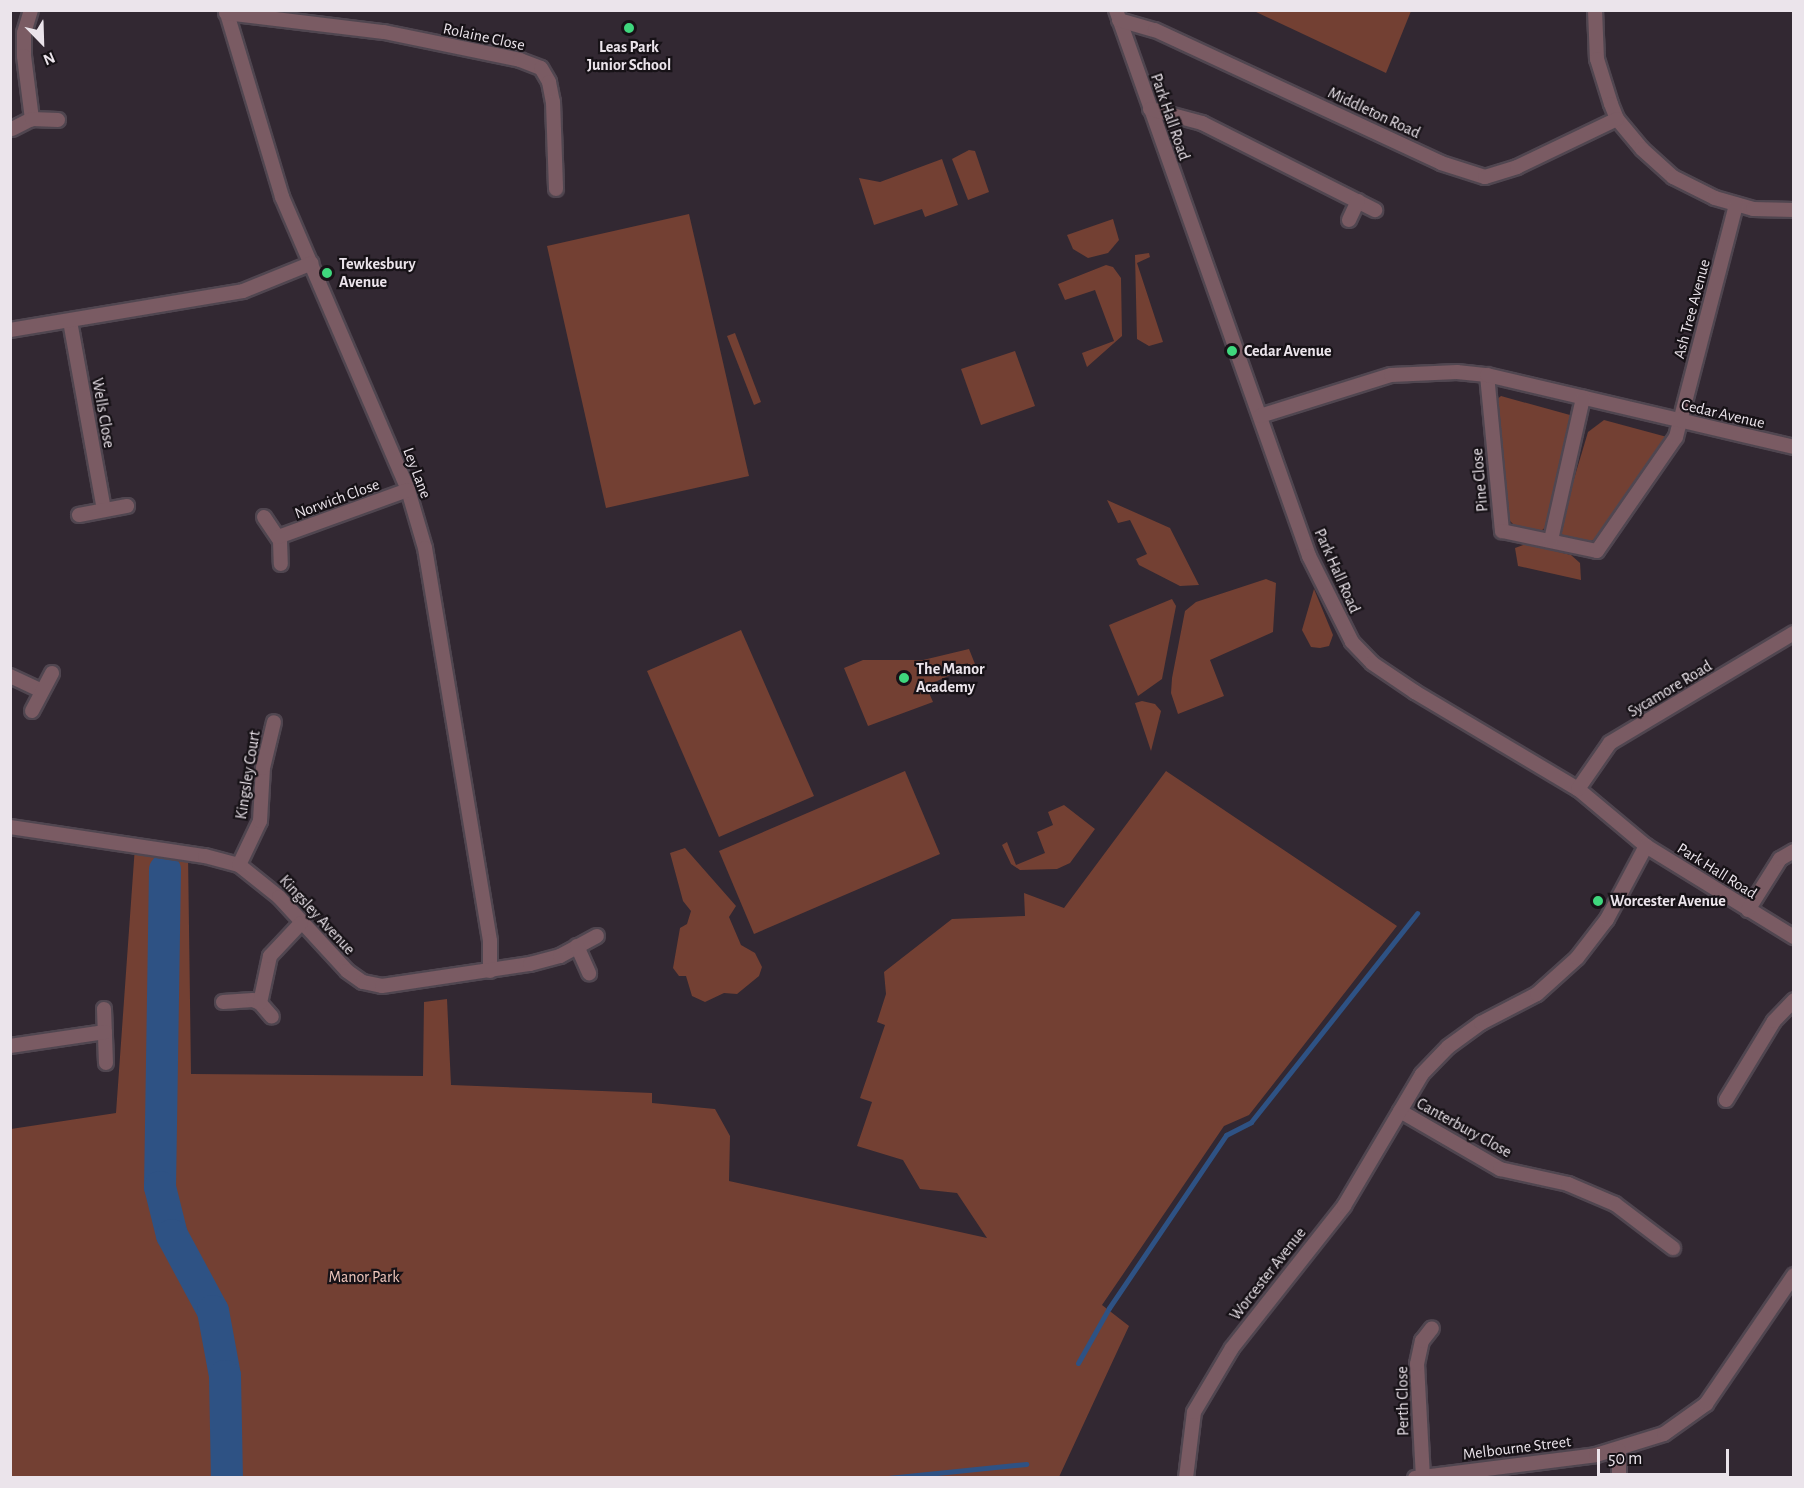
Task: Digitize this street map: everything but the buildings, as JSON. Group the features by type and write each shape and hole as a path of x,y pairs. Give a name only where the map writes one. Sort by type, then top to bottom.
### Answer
{"street":[{"path":"31,10 24,33 24,56 32,119"},
{"path":"1595,10 1597,59 1617,119 1673,177 1736,205 1763,210 1794,210"},
{"name":"Rolaine Close","path":"226,12 384,32 520,60 541,68 549,82 553,102 556,189"},
{"name":"Ley Lane","path":"226,12 269,163 408,490 425,548 490,941 490,971"},
{"name":"Middleton Road","path":"1118,15 1441,162 1485,177 1517,167 1617,119"},
{"name":"Park Hall Road","path":"1118,15 1309,556 1352,642 1372,663 1415,692 1578,789 1646,846 1794,937"},
{"path":"1150,109 1202,123 1375,210"},
{"path":"12,129 32,119 58,120"},
{"path":"1349,220 1358,201"},
{"name":"Ash Tree Avenue","path":"1679,421 1736,205"},
{"path":"10,330 243,291 312,263"},
{"name":"Wells Close","path":"70,321 104,510"},
{"name":"Cedar Avenue","path":"1260,416 1391,375 1487,375 1794,447"},
{"name":"Pine Close","path":"1487,375 1502,531 1597,551 1676,437 1679,421"},
{"path":"1551,540 1583,399"},
{"name":"Norwich Close","path":"278,537 408,490"},
{"path":"79,515 127,506"},
{"path":"264,517 278,537 281,564"},
{"name":"Sycamore Road","path":"1578,789 1610,744 1794,633"},
{"path":"32,711 52,673"},
{"path":"10,675 42,691"},
{"name":"Kingsley Court","path":"238,865 260,821 263,768 274,722"},
{"name":"Kingsley Avenue","path":"10,827 205,856 238,865 256,876 331,957 363,982 400,986 530,964 597,936"},
{"name":"Worcester Avenue","path":"1186,1478 1194,1412 1232,1348 1344,1206 1422,1074 1448,1047 1537,994 1577,958 1607,919 1646,846"},
{"path":"1748,910 1780,859 1794,851"},
{"path":"260,1003 270,956 301,923"},
{"path":"577,946 589,973"},
{"path":"1726,1100 1774,1020 1794,1000"},
{"path":"223,1002 260,1003 272,1017"},
{"path":"104,1009 105,1063"},
{"path":"10,1046 105,1032"},
{"name":"Canterbury Close","path":"1400,1111 1500,1169 1568,1184 1615,1204 1673,1248"},
{"name":"Melbourne Street","path":"1415,1478 1619,1450 1664,1434 1706,1404 1794,1275"},
{"name":"Perth Close","path":"1423,1477 1417,1364 1422,1341 1432,1328"},
{"path":"1619,1450 1619,1478"}],"green space":[{"path":"1254,11 1411,11 1386,73"},
{"path":"969,150 975,151 989,192 968,200 952,159"},
{"path":"942,159 958,205 925,217 922,209 874,225 859,178 880,182"},
{"path":"689,214 749,476 606,508 547,246"},
{"path":"1113,219 1119,240 1108,253 1088,258 1073,249 1067,235"},
{"path":"1149,253 1150,257 1137,263 1163,342 1149,346 1137,339 1135,255"},
{"path":"1106,265 1113,267 1121,278 1122,336 1087,367 1082,353 1114,341 1095,290 1065,300 1058,284"},
{"path":"735,333 761,402 754,405 727,336"},
{"path":"1015,351 1035,406 981,425 961,369"},
{"path":"1501,396 1570,415 1571,427 1548,525 1541,531 1515,526 1509,520 1496,400"},
{"path":"1604,420 1667,437 1599,537 1589,542 1563,536 1559,529 1588,432"},
{"path":"1107,500 1170,528 1199,585 1180,586 1139,565 1136,559 1147,554 1130,520 1118,523"},
{"path":"1526,544 1571,555 1580,563 1581,580 1518,566 1515,548"},
{"path":"1266,579 1276,583 1273,632 1210,660 1224,696 1178,714 1171,693 1172,678 1185,611 1196,602"},
{"path":"1314,589 1333,635 1329,646 1320,648 1311,647 1302,630"},
{"path":"1172,599 1176,606 1162,679 1138,696 1109,625"},
{"path":"741,630 814,796 719,837 647,671"},
{"path":"969,649 975,664 926,686 933,702 868,726 844,668 863,660 923,660"},
{"path":"1142,701 1155,704 1161,711 1151,751 1135,703"},
{"path":"905,771 940,854 754,934 719,851"},
{"name":"Manor Park","path":"1166,771 1397,926 1249,1115 1224,1126 1102,1305 1129,1326 1059,1477 11,1478 11,1129 116,1113 135,846 188,854 191,1074 423,1076 424,1002 447,999 451,1085 652,1093 652,1103 715,1109 730,1136 729,1181 987,1238 957,1193 920,1189 903,1160 857,1146 872,1102 860,1098 885,1025 877,1022 886,994 884,972 952,919 1025,916 1024,893 1064,908"},
{"path":"1064,805 1095,829 1070,863 1057,869 1020,870 1011,864 1002,845 1007,842 1016,865 1045,853 1037,832 1053,825 1048,812"},
{"path":"685,848 736,906 729,917 741,945 755,953 762,967 759,976 737,994 724,993 705,1002 692,996 686,976 679,976 673,968 680,928 687,924 691,911 683,901 670,853"}],"waterway":[{"path":"165,870 160,1187 172,1235 213,1311 225,1376 227,1478"},
{"path":"1078,1363 1109,1308 1226,1135 1251,1122 1417,913"},
{"path":"888,1478 1026,1464"}],"place":[{"name":"Leas Park Junior School","path":"629,28"},
{"name":"Tewkesbury Avenue","path":"327,273"},
{"name":"Cedar Avenue","path":"1232,351"},
{"name":"The Manor Academy","path":"904,678"},
{"name":"Worcester Avenue","path":"1598,901"}]}
